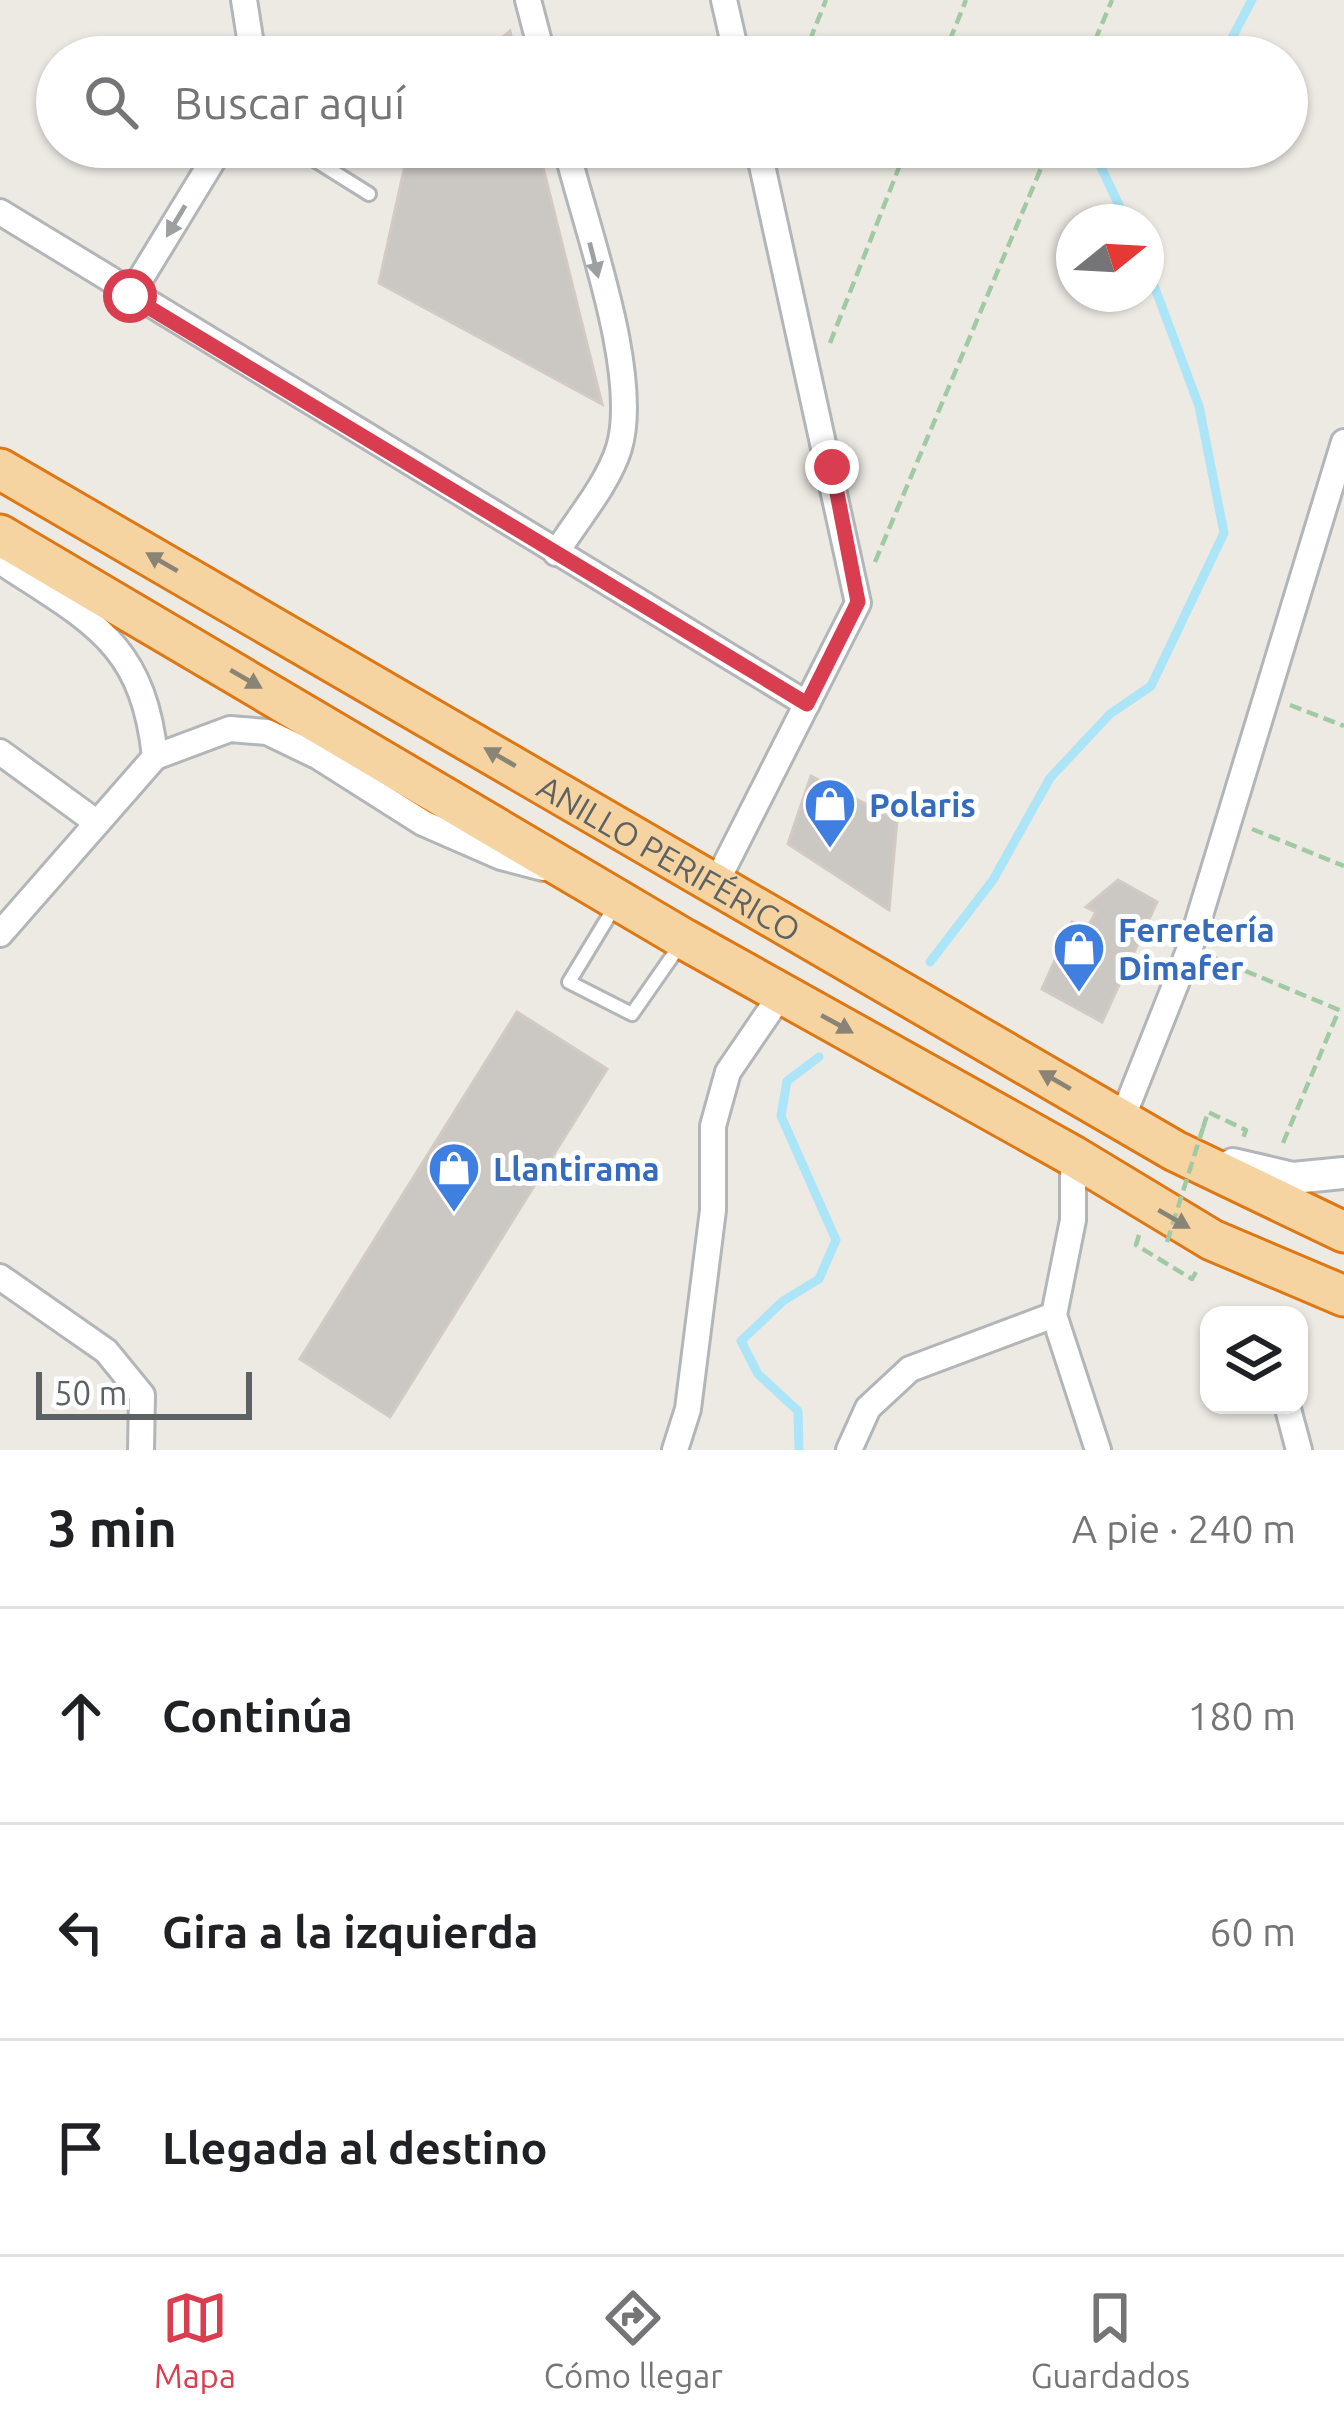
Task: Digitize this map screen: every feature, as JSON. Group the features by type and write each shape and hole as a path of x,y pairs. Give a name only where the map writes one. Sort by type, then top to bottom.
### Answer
{"highway":[{"name":"ANILLO PERIFÉRICO","path":"0,469 1122,1120 1189,1140 1344,1232"},
{"name":"ANILLO PERIFÉRICO","path":"0,535 684,938 1073,1156 1212,1240 1344,1296"}],"street":[{"path":"244,0 250,36"},
{"path":"528,0 537,36"},
{"path":"724,0 732,36"},
{"path":"130,296 208,168"},
{"path":"556,553 618,453 627,412 622,370 571,168"},
{"path":"717,881 858,602 763,168"},
{"path":"0,212 130,296 807,704"},
{"path":"1122,1120 1190,948 1344,442"},
{"path":"0,561 111,640 134,668 151,713 155,757"},
{"path":"0,934 155,757 204,734 230,728 267,732 320,757 423,823 502,857 604,890"},
{"path":"0,752 96,822"},
{"path":"675,1450 688,1409 713,1210 713,1126 728,1072 782,993"},
{"path":"1189,1140 1270,1175 1316,1179 1344,1173"},
{"path":"1073,1156 1073,1220 1054,1315 1098,1450"},
{"path":"0,1277 106,1351 142,1396 141,1450"},
{"path":"849,1450 868,1408 910,1369 1054,1315"},
{"path":"1290,1414 1300,1450"}],"lane":[{"path":"328,168 369,194"},
{"path":"604,890 569,982 632,1015 684,938"}],"path":[{"path":"811,36 826,0"},
{"path":"951,36 966,0"},
{"path":"1097,36 1112,0"},
{"path":"813,386 900,168"},
{"path":"858,602 1041,168"},
{"path":"1268,696 1344,726"},
{"path":"1230,820 1344,866"},
{"path":"1190,948 1341,1011 1270,1175"},
{"path":"1167,1242 1189,1140 1208,1112 1246,1130"},
{"path":"1136,1245 1192,1280"}],"building":[{"path":"404,168 543,168 602,404 379,283"},
{"path":"811,776 897,820 889,910 788,844"},
{"path":"1118,880 1157,902 1102,1022 1042,989 1072,922 1088,927 1096,912 1086,907"},
{"name":"Llantirama","path":"517,1012 607,1069 390,1417 300,1359"}],"waterway":[{"path":"1233,36 1252,0"},
{"path":"1101,168 1118,204"},
{"path":"930,962 993,880 1050,778 1110,714 1151,686 1224,533 1199,406 1164,312"},
{"path":"799,1450 798,1411 758,1374 741,1341 783,1301 819,1279 836,1240 781,1116 787,1081 819,1057"}],"place":[{"name":"Polaris","path":"830,850"},
{"name":"Ferretería Dimafer","path":"1079,994"},
{"name":"Llantirama","path":"454,1214"}],"route":[{"path":"130,296 807,704 858,602 832,467"}]}
